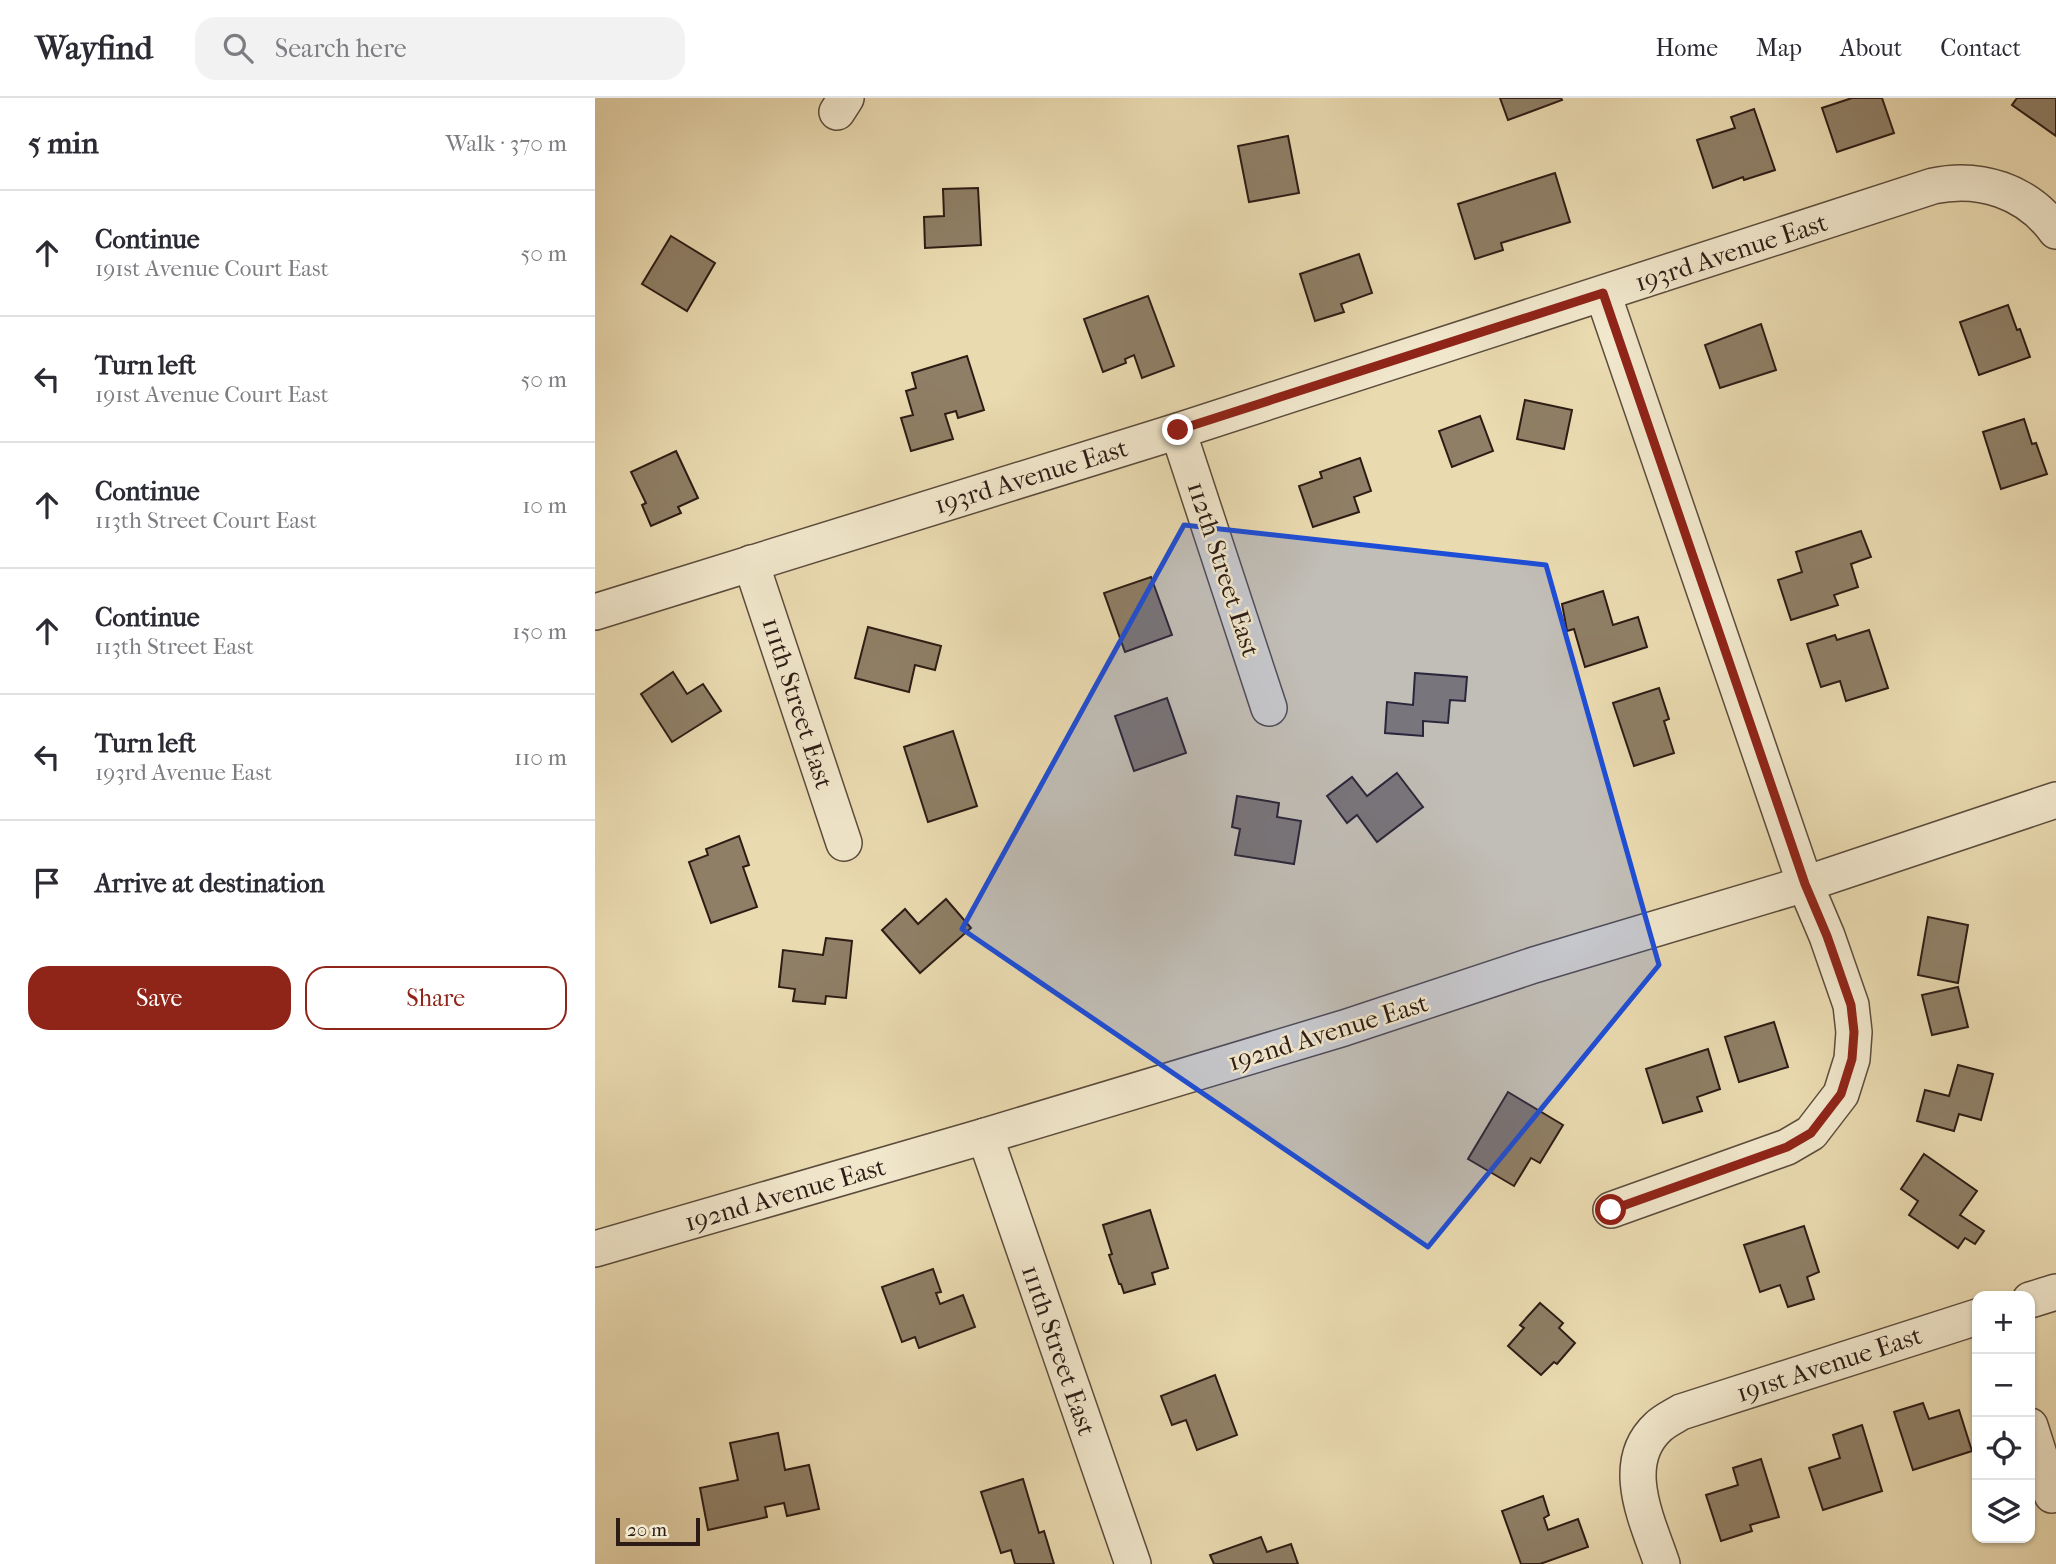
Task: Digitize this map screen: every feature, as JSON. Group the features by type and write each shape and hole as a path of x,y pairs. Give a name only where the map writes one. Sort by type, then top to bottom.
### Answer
{"street":[{"name":"193rd Avenue East","path":"595,612 1178,430 1933,186 1953,182 1980,183 2007,190 2030,205 2050,222 2056,231"},
{"path":"1603,293 1805,884 1851,1005 1854,1032 1852,1059 1841,1094 1811,1133 1787,1147 1611,1210"},
{"name":"112th Street East","path":"1178,430 1269,708"},
{"name":"111th Street East","path":"751,563 845,843"},
{"name":"192nd Avenue East","path":"595,1249 1344,1028 1534,965 1805,884 2056,800"},
{"name":"111th Street East","path":"985,1136 1133,1564"},
{"path":"2035,1298 2056,1292"},
{"name":"191st Avenue East","path":"1662,1564 1638,1488 1638,1465 1645,1445 1658,1427 1681,1412 1972,1319"},
{"path":"2035,1442 2052,1495"}],"highlighted area":[{"path":"1184,525 1546,565 1659,965 1428,1247 962,929"}],"building":[{"path":"1500,98 1561,98 1562,100 1508,120"},
{"path":"1852,98 1882,98 1894,133 1837,152 1822,108"},
{"path":"2017,98 2056,98 2056,136 2012,105"},
{"path":"1754,109 1775,170 1744,180 1743,177 1713,188 1697,140 1735,128 1731,117"},
{"path":"1288,136 1299,193 1249,202 1238,146"},
{"path":"1555,173 1570,222 1501,243 1503,250 1475,259 1458,204"},
{"path":"978,188 981,245 925,248 924,217 944,216 943,189"},
{"path":"671,236 715,263 687,311 642,284"},
{"path":"1359,254 1372,293 1341,304 1344,312 1315,321 1300,274"},
{"path":"1148,296 1174,366 1142,378 1134,355 1125,359 1126,363 1103,372 1084,319"},
{"path":"2008,305 2030,357 1979,375 1960,322"},
{"path":"1761,324 1776,370 1720,388 1705,345"},
{"path":"967,356 984,410 958,418 956,411 945,414 953,439 911,451 901,418 913,415 906,391 916,388 912,373"},
{"path":"1525,400 1572,410 1564,449 1517,439"},
{"path":"1480,416 1493,451 1452,467 1439,431"},
{"path":"2024,419 2032,444 2036,443 2047,474 2001,489 1983,432"},
{"path":"676,451 698,498 678,507 681,513 651,526 642,505 646,503 631,472"},
{"path":"1360,458 1371,491 1354,497 1359,512 1313,527 1299,486 1322,478 1320,472"},
{"path":"1861,531 1871,557 1851,564 1858,587 1834,595 1838,605 1791,620 1778,580 1802,572 1796,552"},
{"path":"1151,577 1172,635 1125,652 1104,593"},
{"path":"1603,591 1613,625 1638,617 1647,647 1585,667 1574,629 1567,631 1562,604"},
{"path":"868,627 941,646 935,670 915,665 909,692 855,678"},
{"path":"1869,630 1888,688 1846,701 1840,681 1821,687 1807,644 1835,635 1837,640"},
{"path":"673,672 687,694 703,684 721,711 672,742 641,694"},
{"path":"1415,673 1467,677 1465,701 1450,700 1448,723 1423,721 1423,736 1385,733 1387,702 1413,705"},
{"path":"1659,688 1669,719 1664,721 1674,753 1634,766 1613,703"},
{"path":"1167,698 1186,753 1134,771 1115,716"},
{"path":"953,731 977,806 928,822 904,747"},
{"path":"1397,773 1423,807 1377,842 1357,815 1347,823 1327,796 1352,777 1367,796"},
{"path":"1237,796 1279,803 1277,817 1301,821 1294,864 1235,855 1240,829 1232,827"},
{"path":"739,836 749,865 743,867 757,907 711,923 689,862 708,855 706,849"},
{"path":"946,899 971,928 920,973 882,930 905,909 918,924"},
{"path":"1928,917 1968,925 1958,983 1918,975"},
{"path":"826,938 852,941 846,998 826,996 825,1004 793,1001 795,989 779,987 783,950 823,955"},
{"path":"1958,987 1968,1027 1932,1035 1922,995"},
{"path":"1774,1022 1788,1067 1739,1082 1725,1037"},
{"path":"1708,1049 1720,1089 1697,1097 1702,1111 1663,1123 1646,1069"},
{"path":"1958,1065 1993,1074 1981,1120 1959,1114 1954,1131 1917,1121 1925,1090 1949,1096"},
{"path":"1508,1092 1563,1125 1540,1163 1531,1158 1514,1186 1468,1159"},
{"path":"1924,1154 1977,1191 1960,1215 1984,1231 1975,1244 1965,1238 1958,1248 1909,1215 1918,1201 1901,1189"},
{"path":"1150,1210 1168,1268 1152,1273 1155,1284 1124,1293 1109,1255 1112,1254 1103,1225"},
{"path":"1804,1226 1819,1272 1807,1277 1814,1299 1788,1307 1780,1285 1760,1292 1744,1245"},
{"path":"933,1269 941,1292 936,1293 940,1304 963,1295 975,1327 919,1348 915,1337 902,1342 882,1287"},
{"path":"1540,1303 1563,1323 1559,1328 1575,1343 1557,1364 1554,1362 1541,1375 1508,1346 1524,1328 1520,1325"},
{"path":"1215,1375 1237,1435 1197,1450 1186,1420 1172,1425 1161,1396"},
{"path":"1923,1403 1929,1419 1959,1410 1972,1451 1913,1470 1894,1412"},
{"path":"1862,1425 1882,1491 1823,1510 1809,1468 1840,1458 1833,1435"},
{"path":"778,1433 785,1470 809,1465 819,1509 787,1516 784,1503 765,1507 767,1517 708,1530 700,1488 738,1480 730,1443"},
{"path":"1761,1459 1779,1517 1750,1525 1752,1531 1721,1541 1706,1495 1738,1485 1733,1468"},
{"path":"1023,1479 1039,1533 1044,1531 1054,1564 1015,1564 1011,1550 1001,1553 981,1492"},
{"path":"1543,1496 1549,1515 1544,1518 1548,1530 1578,1519 1588,1547 1540,1564 1521,1564 1502,1511"},
{"path":"1261,1537 1267,1552 1291,1544 1298,1564 1214,1564 1210,1555"}],"route":[{"path":"1178,430 1603,293 1805,884 1851,1005 1854,1032 1852,1059 1841,1094 1811,1133 1787,1147 1611,1210"}]}
